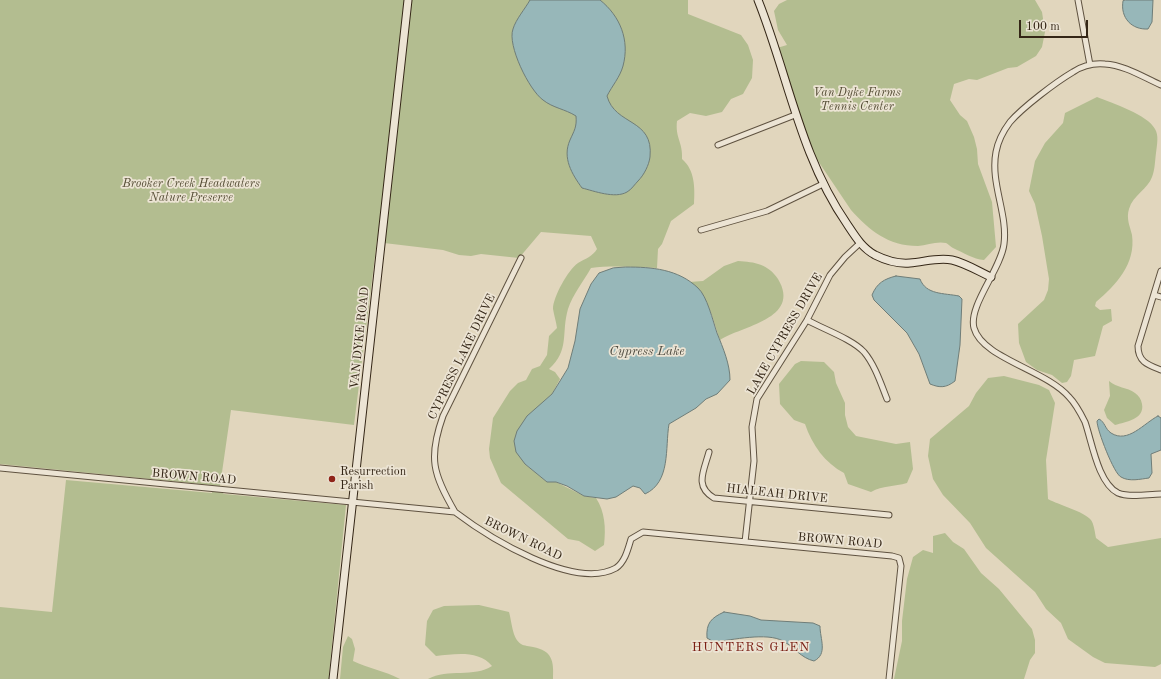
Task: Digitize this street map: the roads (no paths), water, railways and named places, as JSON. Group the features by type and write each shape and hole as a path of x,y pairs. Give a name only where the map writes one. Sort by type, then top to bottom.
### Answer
{"main road":[{"name":"VAN DYKE ROAD","path":"333,679 408,0"},
{"path":"758,0 766,20 807,149 823,184 840,214 860,243 874,254 891,262 909,264 934,260 951,260 991,277"}],"street":[{"path":"1078,0 1090,65"},
{"path":"1161,85 1119,66 1104,64 1090,65 1074,71 1020,111 1009,123 1001,136 996,152 994,169 1004,244 1000,262 991,277 974,314 973,325 976,336 987,348 1046,378 1069,397 1084,420 1103,477 1110,487 1118,493 1129,495 1161,494"},
{"path":"718,145 795,115"},
{"path":"701,230 767,211 823,184"},
{"name":"LAKE CYPRESS DRIVE","path":"745,542 754,461 752,427 757,399 806,320 830,275 844,257 860,243"},
{"name":"CYPRESS LAKE DRIVE","path":"455,512 442,488 434,466 437,433 443,416 521,258"},
{"path":"1161,271 1138,346 1138,355 1146,364 1161,370"},
{"path":"1154,295 1161,297"},
{"path":"806,320 855,345 863,352 872,363 887,399"},
{"name":"HIALEAH DRIVE","path":"709,452 701,482 705,493 714,498 889,515"},
{"name":"BROWN ROAD","path":"0,468 455,512 476,527 541,562 560,569 580,573 600,573 616,568 624,558 630,539 643,532 899,558 901,566 890,679"}],"water":[{"path":"530,0 600,0 613,13 618,21 624,38 625,56 620,74 607,96 611,106 618,113 640,128 646,135 650,144 650,157 646,170 640,179 627,192 611,195 582,188 569,166 567,153 570,140 576,126 576,116 547,103 537,95 520,67 513,45 512,36 514,25"},
{"path":"1153,0 1152,22 1148,29 1142,29 1128,22 1123,13 1123,1"},
{"name":"Cypress Lake","path":"626,267 664,270 682,277 698,288 707,303 724,350 729,368 730,380 717,394 706,399 696,408 669,424 667,454 663,473 653,489 645,494 640,488 633,486 616,497 607,499 584,496 567,486 556,482 547,482 525,464 516,452 514,441 517,431 527,416 552,394 568,368 575,341 580,309 591,284 599,273 613,268"},
{"path":"896,276 920,279 931,291 959,296 962,299 960,345 955,381 949,385 940,387 930,384 919,354 907,333 874,300 872,295 879,285 884,280"},
{"path":"1158,416 1161,418 1161,450 1151,454 1152,473 1149,478 1131,480 1124,479 1114,468 1106,451 1097,421 1099,419 1101,420 1107,430 1111,433 1117,436 1124,436 1136,431"},
{"path":"724,612 750,616 761,620 813,623 820,626 822,646 821,654 814,661 809,660 783,641 768,637 749,637 714,642 707,638 707,628 716,616"}],"place":[{"name":"Resurrection Parish","path":"332,479"}],"district":[{"name":"HUNTERS GLEN","path":"751,648"}],"park label":[{"name":"Van Dyke Farms Tennis Center","path":"857,100"},
{"name":"Brooker Creek Headwaters Nature Preserve","path":"191,191"}]}
